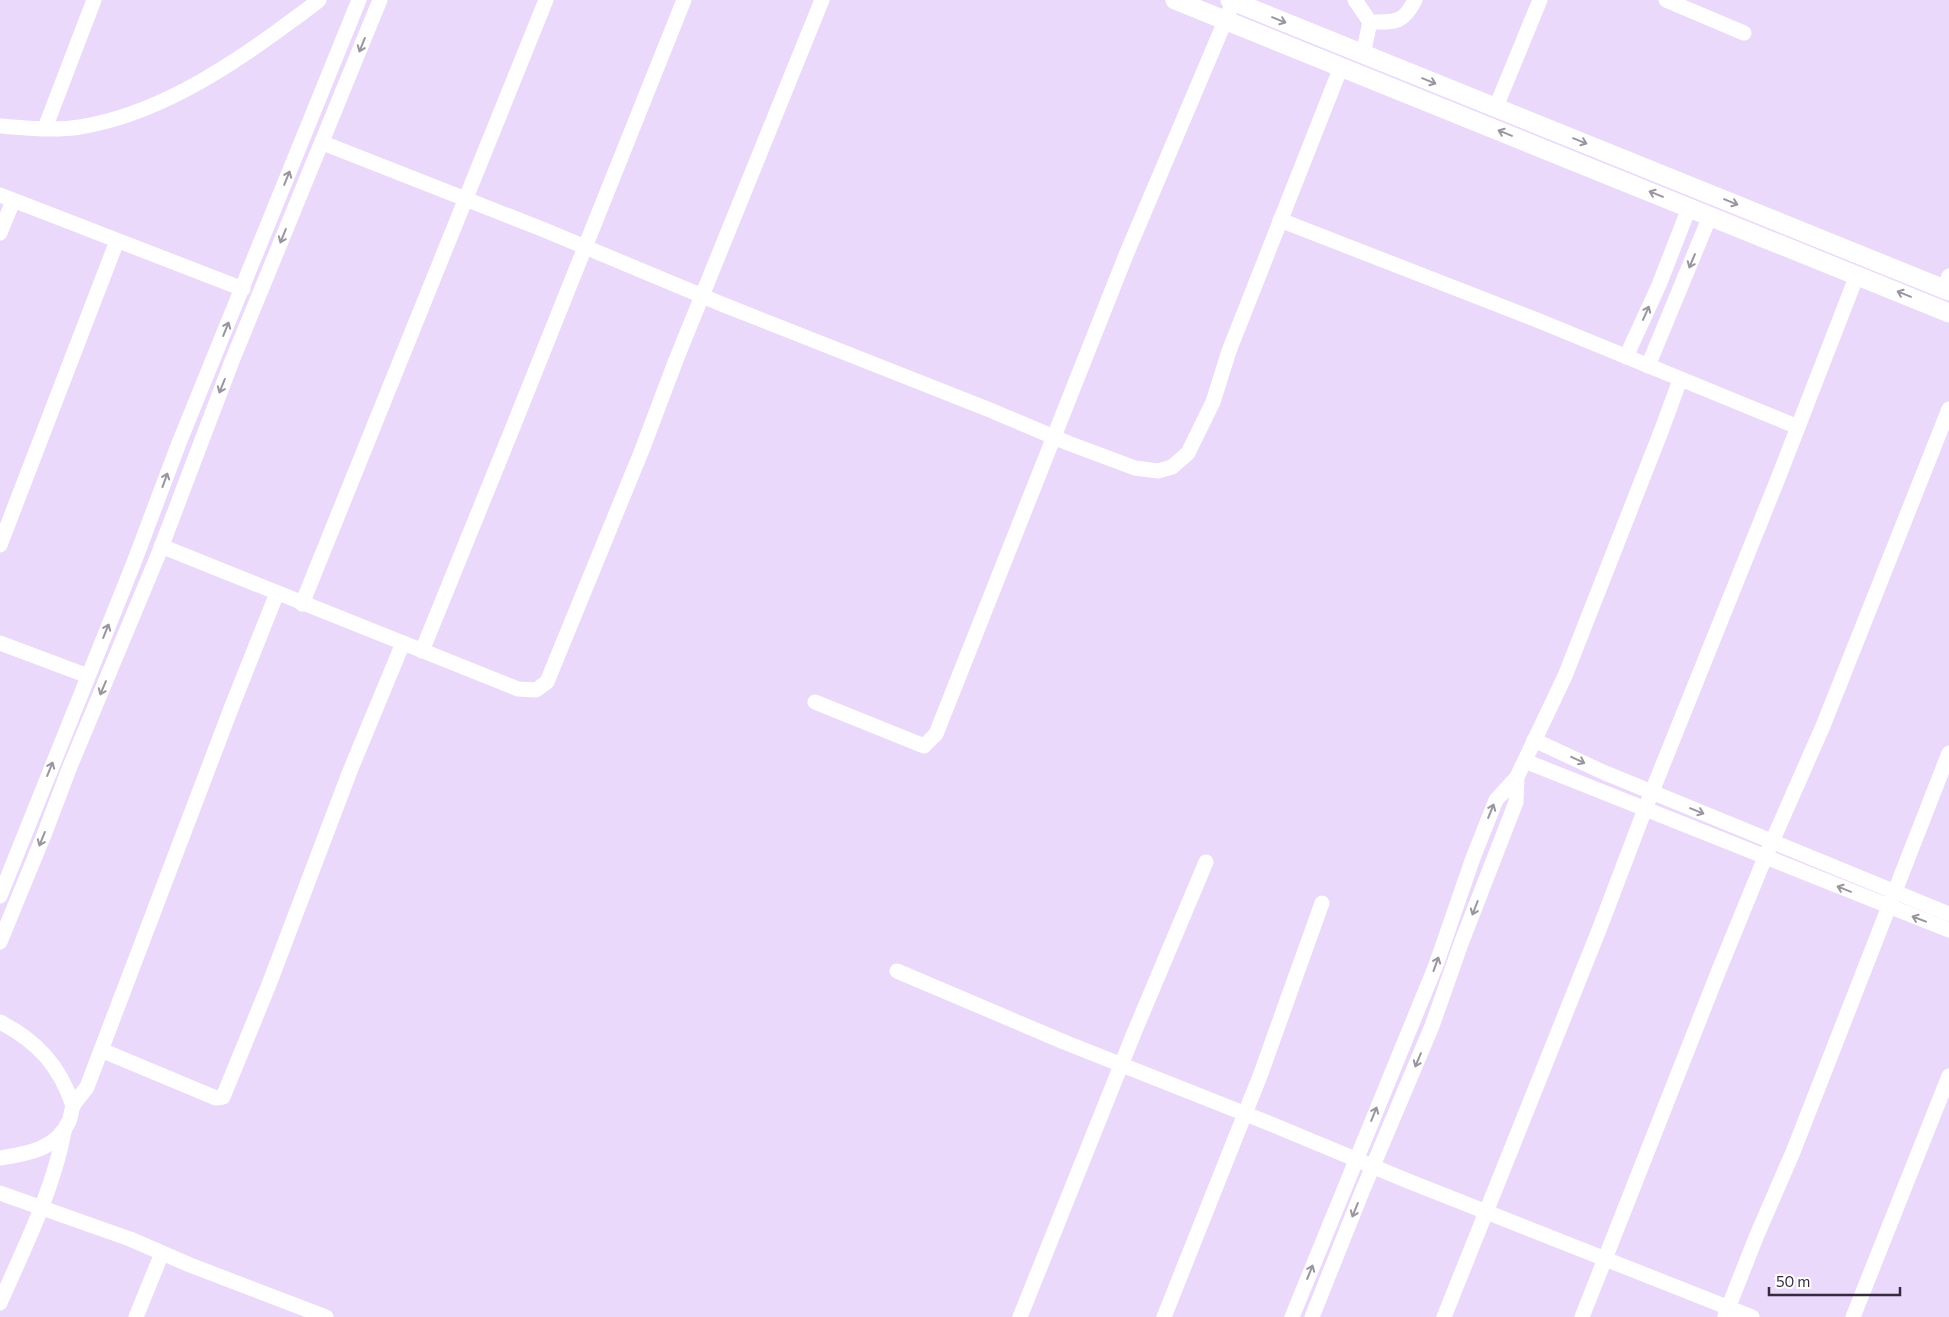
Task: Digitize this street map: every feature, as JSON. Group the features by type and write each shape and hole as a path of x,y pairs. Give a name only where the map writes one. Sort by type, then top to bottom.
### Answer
{"street":[{"path":"45,128 94,0"},
{"path":"0,126 79,127 126,115 184,91 244,56 318,0"},
{"path":"0,896 133,565 179,443 359,0"},
{"path":"0,942 161,546 228,370 380,0"},
{"path":"302,604 546,0"},
{"path":"422,650 684,0"},
{"path":"161,546 518,689 536,690 547,682 822,0"},
{"path":"1175,0 1949,312"},
{"path":"815,702 924,746 936,734 960,679 1126,255 1226,20 1232,0 1363,54 1947,285"},
{"path":"1355,0 1370,22 1363,54"},
{"path":"1370,22 1392,22 1408,14 1416,0"},
{"path":"1496,107 1540,0"},
{"path":"1666,0 1744,33"},
{"path":"322,143 585,246 703,296 1054,437 1135,468 1158,471 1172,467 1188,453 1212,402 1229,351 1341,67"},
{"path":"0,233 6,198 243,289"},
{"path":"1626,357 1659,285 1689,208"},
{"path":"1648,366 1710,216"},
{"path":"1280,220 1537,320 1798,427"},
{"path":"0,545 117,241"},
{"path":"1444,1317 1487,1213 1857,275"},
{"path":"1292,1317 1355,1159 1436,965 1472,858 1496,800 1517,777 1569,667 1680,380"},
{"path":"1582,1317 1772,842 1823,726 1949,409"},
{"path":"0,1303 40,1208 59,1156 64,1132 70,1120 73,1106 87,1087 277,593"},
{"path":"0,643 88,676"},
{"path":"101,1050 216,1098 223,1097 268,987 356,754 403,643"},
{"path":"1534,740 1652,792 1949,914"},
{"path":"1726,1312 1793,1152 1949,752"},
{"path":"1525,760 1949,930"},
{"path":"1312,1317 1432,1026 1462,941 1516,802 1517,777"},
{"path":"1020,1317 1121,1065 1206,862"},
{"path":"1164,1317 1245,1114 1322,903"},
{"path":"897,971 1064,1042 1604,1259 1726,1312 1752,1317"},
{"path":"1,1021 39,1048 51,1062 66,1086 73,1106"},
{"path":"1853,1317 1949,1076"},
{"path":"0,1158 26,1154 51,1144 64,1132"},
{"path":"0,1193 130,1239 326,1317"},
{"path":"136,1317 162,1253"}]}
